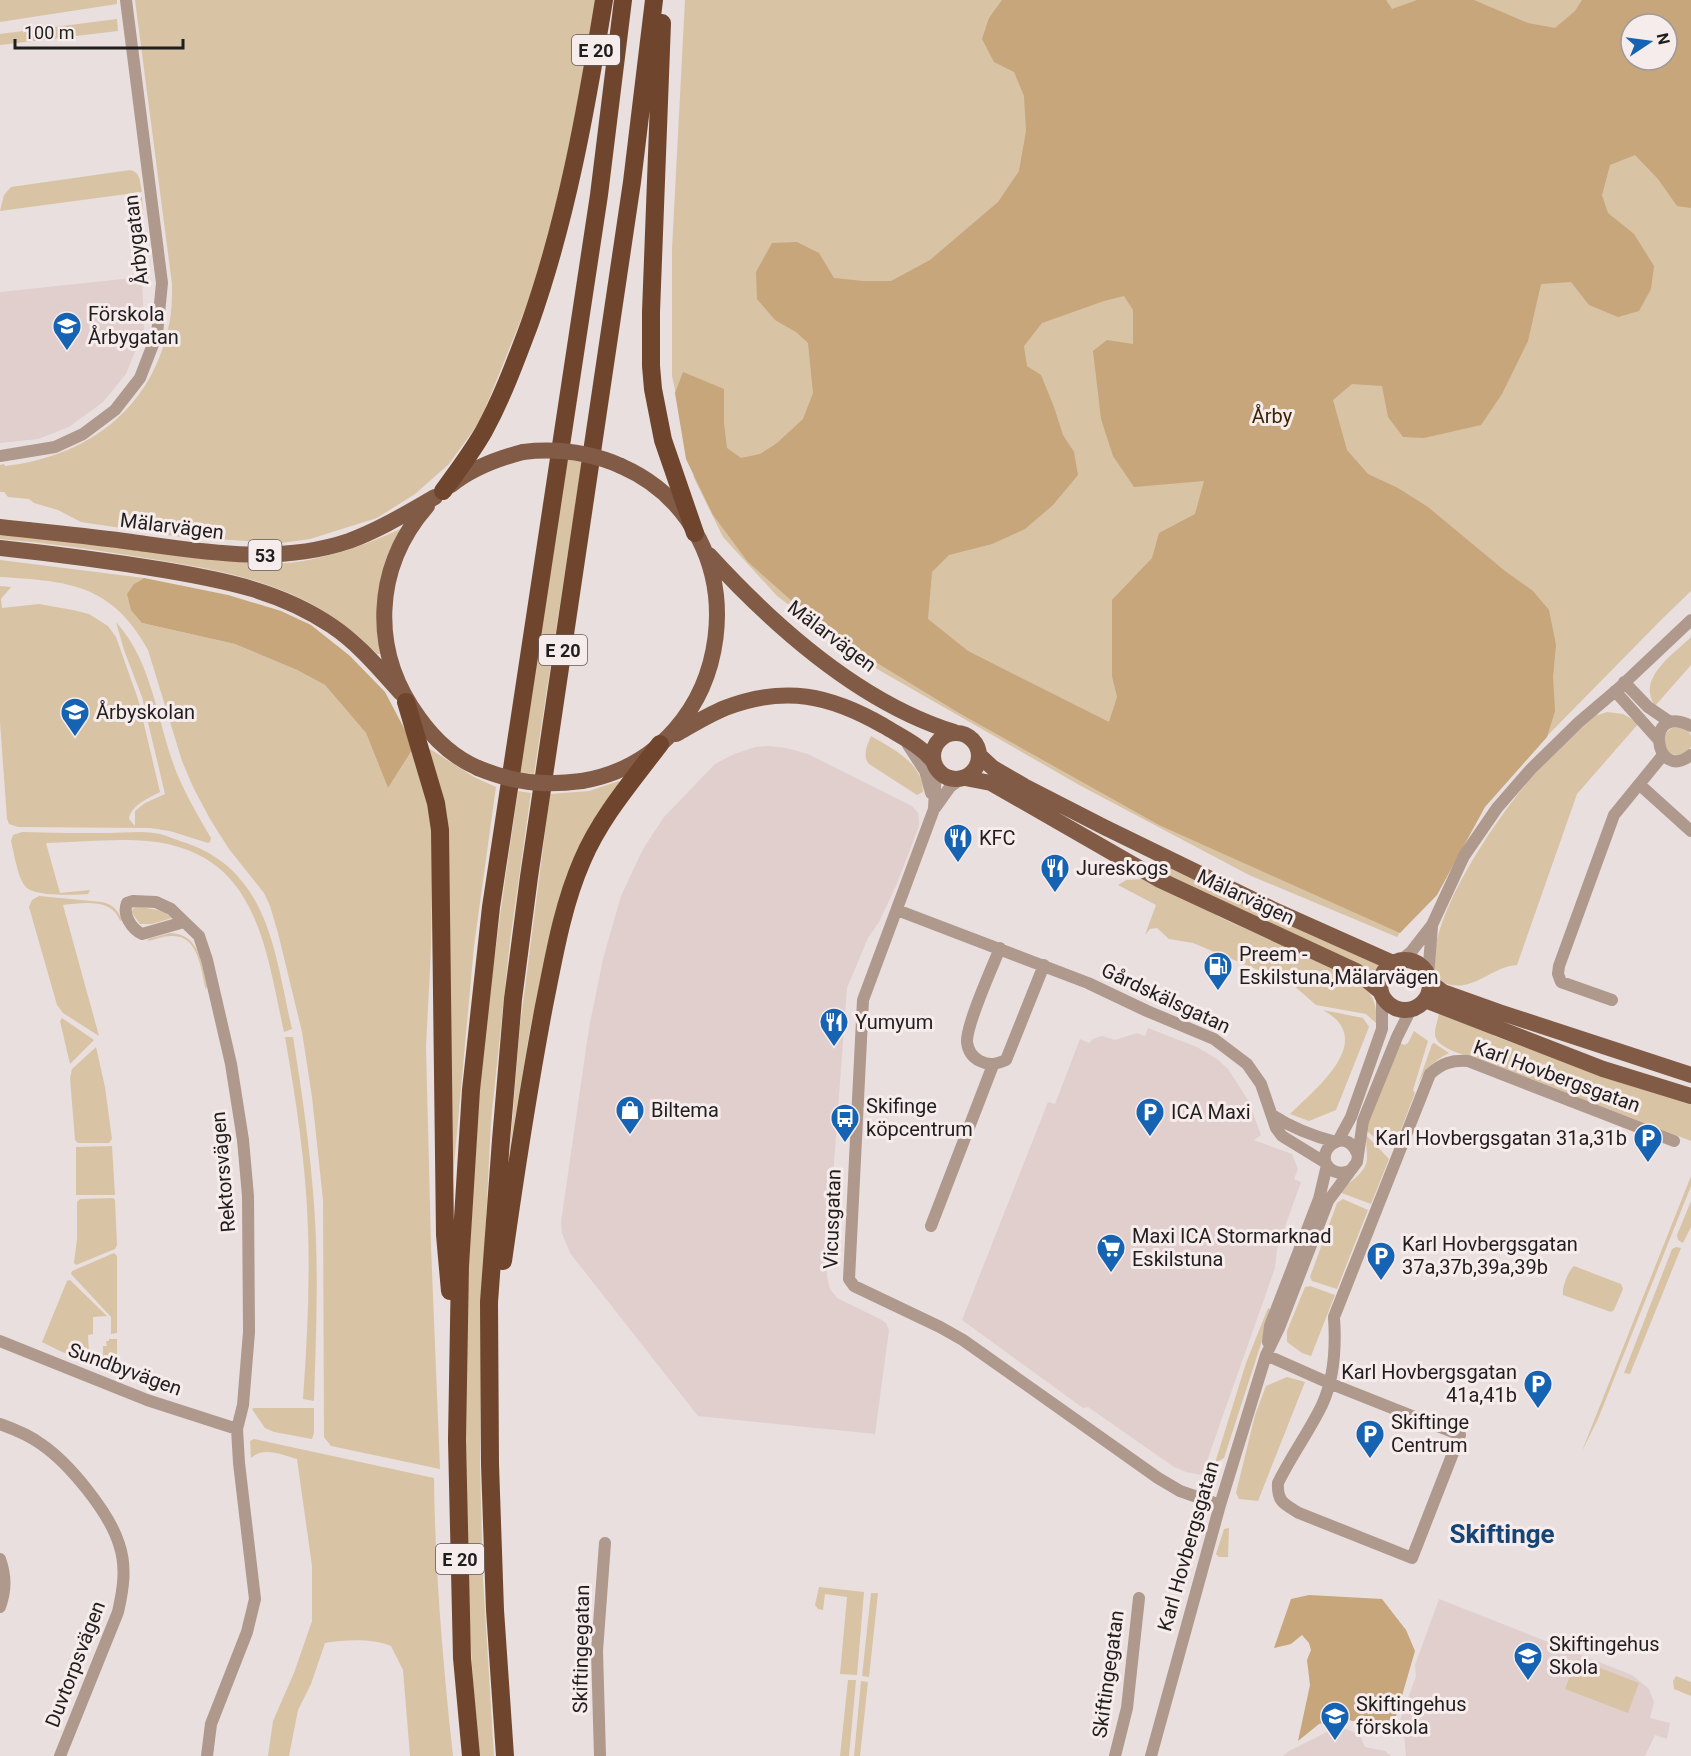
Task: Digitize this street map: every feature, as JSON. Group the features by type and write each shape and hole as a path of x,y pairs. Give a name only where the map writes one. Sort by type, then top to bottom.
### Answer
{"highway":[{"name":"E 20","path":"439,494 483,433 503,394 540,293 562,217 580,141 604,0"},
{"name":"E 20","path":"471,1756 462,1658 457,1361 460,1266 471,1090 490,918 597,207 623,0"},
{"name":"E 20","path":"505,1756 491,1525 489,1302 501,1140 513,999 632,182 654,0"},
{"path":"663,0 651,366 663,440 699,540"},
{"name":"E 20","path":"404,697 436,802 440,830 445,1235 457,1361"},
{"name":"E 20","path":"489,1302 502,1276 517,1158 537,1042 556,944 568,903 582,861 599,828 663,741"}],"main road":[{"name":"53","path":"0,548 93,559 206,577 277,596 333,626 353,642 404,697 428,731 446,748 478,768 501,777 526,783 561,783 596,779 630,765 663,741 688,713 708,675 717,635 718,603 712,574 699,540 679,510 655,487 621,466 603,459 555,450 523,452 482,465 463,475 439,494 416,519 396,554 387,586 384,615 386,645 393,674 404,697"},
{"name":"Mälarvägen","path":"0,527 214,554 285,554 306,552 372,532 439,494"},
{"name":"Mälarvägen","path":"699,540 792,636 826,662 894,706 954,732"},
{"path":"663,741 732,706 758,697 796,695 831,701 865,715 920,747 934,765 949,778 963,778 977,767 979,755 977,747 970,737 954,732 943,736 933,749 934,765"},
{"name":"Mälarvägen","path":"979,755 993,768 1024,786 1104,827 1272,909 1397,962"},
{"name":"Mälarvägen","path":"963,778 991,783 1160,880 1356,971 1381,993"},
{"path":"1691,1075 1443,992 1429,980 1420,965 1410,961 1397,962 1385,969 1381,977 1381,993 1388,1004 1397,1009 1418,1005 1603,1069 1691,1096"},
{"path":"1418,1005 1429,990 1429,980"}],"street":[{"name":"Årbygatan","path":"0,456 55,447 84,434 115,410 140,378 157,334 162,283 126,0"},
{"path":"1397,962 1411,952 1432,924 1464,856 1497,808 1571,730 1691,620"},
{"path":"1624,682 1648,707 1671,722"},
{"path":"1615,692 1657,738 1659,748 1664,755 1679,761 1691,755"},
{"path":"1657,738 1662,728 1671,722 1682,721 1691,726"},
{"path":"903,737 925,771 934,809"},
{"path":"1612,1000 1561,982 1558,974 1559,966 1614,815 1664,755"},
{"name":"Vicusgatan","path":"934,765 934,809"},
{"name":"Vicusgatan","path":"963,778 950,787 934,809 863,1000 848,1264 850,1282 963,1340 1158,1478 1180,1491 1220,1505"},
{"path":"1640,785 1691,831"},
{"name":"Gårdskälsgatan","path":"897,910 1044,965 1214,1039 1247,1064 1261,1084 1281,1136 1327,1164"},
{"name":"Rektorsvägen","path":"184,922 199,936 207,960 231,1064 243,1140 248,1196 249,1332 243,1405 237,1429 255,1599 248,1632 211,1724 207,1756"},
{"path":"1429,980 1432,924"},
{"path":"1000,948 968,1033 967,1041 972,1056 982,1062 993,1065 1006,1060 1044,965"},
{"path":"1381,993 1382,1029 1351,1117 1337,1141 1329,1146 1326,1152 1327,1164 1336,1172 1343,1173 1351,1170 1357,1162 1363,1121 1397,1037 1418,1005"},
{"name":"Karl Hovbergsgatan","path":"1329,1383 1335,1353 1334,1317 1421,1094 1430,1074 1438,1066 1448,1061 1468,1061 1674,1141"},
{"path":"932,1226 993,1065"},
{"path":"1272,1115 1288,1126 1318,1138 1348,1142 1358,1153"},
{"name":"Karl Hovbergsgatan","path":"1266,1355 1270,1326 1318,1199 1327,1164"},
{"name":"Karl Hovbergsgatan","path":"1150,1754 1220,1505 1266,1355 1279,1328 1328,1201 1351,1170"},
{"name":"Sundbyvägen","path":"0,1341 147,1400 237,1429"},
{"path":"1266,1355 1329,1383 1460,1435 1412,1558 1299,1513 1282,1503 1278,1483 1323,1403 1329,1383"},
{"name":"Duvtorpsvägen","path":"0,1424 22,1433 54,1454 100,1508 113,1528 120,1546 124,1568 123,1592 118,1612 60,1756"},
{"name":"Skiftingegatan","path":"600,1756 597,1651 605,1543"},
{"path":"0,1559 5,1578 4,1595 0,1607"},
{"name":"Skiftingegatan","path":"1115,1756 1126,1708 1139,1598"}],"shaded area":[{"name":"Förskola Årbygatan","path":"142,277 144,329 126,374 103,402 69,427 38,439 0,443 0,292"},
{"path":"769,746 808,754 912,806 918,813 919,819 919,826 896,886 879,922 868,938 847,988 827,1257 827,1277 830,1289 837,1298 880,1319 886,1323 889,1330 875,1434 698,1416 570,1253 562,1233 561,1222 589,1028 603,959 621,896 643,849 664,817 715,764 755,747"},
{"path":"1148,1028 1197,1047 1228,1069 1248,1100 1261,1135 1254,1140 1292,1154 1298,1169 1294,1179 1301,1182 1277,1249 1275,1268 1202,1475 1174,1467 1088,1407 1083,1408 962,1320 1048,1102 1055,1104 1080,1039 1089,1043 1102,1036 1115,1040 1137,1033 1145,1036"},
{"name":"Skiftingehus Skola","path":"1439,1599 1632,1675 1649,1689 1654,1702 1650,1718 1670,1723 1667,1739 1655,1735 1645,1756 1406,1756 1404,1735 1396,1732 1416,1676 1415,1665"},
{"name":"Skiftingehus förskola","path":"1339,1726 1360,1735 1365,1747 1385,1751 1391,1756 1283,1756 1289,1751"}],"green space":[{"path":"0,0 117,0 117,4 0,22"},
{"path":"135,0 596,0 574,132 546,247 531,295 480,421 449,464 415,494 377,518 310,539 281,543 181,537 81,522 29,499 8,497 4,492 0,492 0,465 34,461 62,452 110,425 130,406 146,384 159,358 168,329 172,284"},
{"name":"Årby","path":"685,0 1691,0 1691,591 1501,783 1448,853 1397,937 1249,875 1081,786 865,662 777,596 723,537 694,478 672,376 672,249"},
{"name":"Årby","path":"1002,0 1386,0 1392,9 1417,0 1474,0 1528,23 1555,28 1575,11 1582,0 1691,0 1691,208 1677,206 1658,179 1635,155 1610,165 1602,195 1608,213 1634,234 1654,266 1651,289 1639,311 1618,317 1589,305 1571,282 1541,284 1528,341 1502,394 1481,425 1424,438 1403,437 1388,417 1382,386 1352,384 1333,400 1347,450 1368,474 1398,488 1428,507 1505,571 1533,591 1549,610 1556,645 1553,677 1555,711 1547,737 1485,807 1437,895 1400,933 1159,825 959,713 828,633 748,562 713,515 686,459 675,393 683,372 724,389 727,448 741,458 760,454 777,443 803,419 813,393 808,343 796,332 775,320 757,299 756,272 772,243 797,242 819,253 834,278 891,281 930,260 998,202 1019,171 1026,131 1024,96 1014,72 994,62 982,39 989,18","holes":["1124,296 1133,310 1133,344 1107,340 1093,351 1101,419 1113,456 1134,487 1204,481 1195,514 1159,533 1152,558 1112,600 1112,676 1117,697 1109,722 968,651 928,619 932,572 949,555 992,544 1025,529 1053,505 1078,475 1074,452 1063,435 1041,375 1027,366 1024,346 1042,323 1104,301"]},
{"path":"117,19 118,31 0,45 0,34"},
{"path":"130,170 138,175 142,192 0,211 4,195 11,187"},
{"path":"142,197 143,218 137,222 127,223 126,221 134,219 132,198"},
{"path":"567,459 582,461 534,774 518,772"},
{"path":"400,529 387,556 379,587 382,654 377,654 352,631 326,612 298,597 270,586 210,569 178,563 0,539 0,534 30,536 177,555 281,564 334,554"},
{"path":"0,560 144,578 134,584 142,623 235,644 297,670 325,685 366,733 388,788 414,747 433,824 431,949 426,1047 440,1469 331,1446 324,1437 323,1200 312,1097 302,1032 270,906 264,893 229,849 193,787 182,761 148,650 134,628 119,611 103,599 67,584 0,577"},
{"path":"144,578 228,595 281,611 311,625 350,656 385,692 414,747 388,788 366,733 325,685 297,670 235,644 142,623 131,610 127,594 134,584"},
{"name":"Årbyskolan","path":"0,586 11,587 1,599 2,608 39,604 89,614 108,626 116,637 138,699 160,792 141,802 130,814 129,819 135,826 135,811 145,803 165,794 142,697 116,622 128,637 145,671 177,773 211,838 210,842 150,828 18,827 9,824 0,722"},
{"path":"1691,637 1691,665 1655,706 1650,696 1650,686 1654,676 1667,659"},
{"path":"1607,712 1623,714 1639,723 1577,794 1517,965 1460,986 1449,985 1438,980 1434,959 1439,933 1450,904 1482,844 1539,769 1594,716"},
{"path":"1678,727 1688,731 1692,741 1688,751 1678,755 1668,751 1664,741 1668,731"},
{"path":"871,736 897,752 912,765 922,782 923,792 917,795 869,764 866,754"},
{"path":"430,749 474,777 496,787 474,946 452,1187 447,816"},
{"path":"619,781 620,783 596,818 567,874 554,917 530,1029 510,1149 520,1026 550,794 589,791"},
{"path":"518,791 531,793 510,941 491,1121 482,1299 480,1463 483,1579 494,1756 479,1756 466,1517 468,1278 477,1119 485,1037"},
{"path":"22,832 154,833 171,837 210,854 233,871 250,892 263,916 272,942 292,1029 284,1032 270,967 250,908 234,883 212,863 184,849 147,841 46,843 60,893 90,890 88,894 45,894 29,890 20,877 11,841 13,835"},
{"path":"1155,859 1380,962 1373,975 1150,869"},
{"path":"1143,879 1199,903 1219,917 1343,972 1364,987 1373,998 1377,1024 1366,1014 1316,1005 1292,984 1193,943 1169,939 1157,928 1150,929 1145,935 1156,905 1118,885 1126,880"},
{"path":"39,896 106,903 119,913 122,920 120,921 111,909 104,905 88,903 63,905 99,1036 63,1013 57,1005 29,907 32,900"},
{"path":"136,906 163,911 172,918 152,924 140,924 132,913"},
{"path":"170,933 188,938 198,951 206,990 197,955 188,941 171,936 148,941 148,939"},
{"path":"1323,1010 1363,1018 1369,1027 1336,1110 1309,1121 1290,1114 1326,1078 1344,1049 1345,1035 1338,1022"},
{"path":"1439,1013 1489,1030 1494,1036 1567,1063 1691,1102 1691,1141 1445,1047 1436,1038 1435,1031"},
{"path":"62,1018 94,1040 70,1064 60,1021"},
{"path":"1414,1031 1428,1041 1413,1090 1415,1093 1398,1137 1376,1139 1366,1130 1368,1122 1399,1043 1405,1045 1408,1043"},
{"path":"285,1037 293,1037 305,1120 316,1229 314,1401 303,1399 309,1250 307,1205 300,1132"},
{"path":"1434,1043 1449,1053 1429,1067 1417,1087 1432,1044"},
{"path":"96,1047 105,1087 112,1139 109,1143 78,1143 75,1140 70,1078 72,1069"},
{"path":"1366,1135 1389,1159 1371,1204 1339,1192 1360,1174 1366,1165"},
{"path":"112,1146 115,1195 76,1195 76,1147"},
{"path":"1691,1176 1691,1186 1598,1419 1582,1451"},
{"path":"113,1198 115,1200 117,1245 115,1249 76,1265 74,1263 77,1239 77,1202 80,1199"},
{"path":"1343,1199 1368,1210 1337,1289 1312,1281 1310,1277 1337,1203"},
{"path":"1691,1201 1691,1227 1683,1243 1678,1240 1677,1235"},
{"path":"1681,1248 1630,1374 1624,1373 1672,1249"},
{"path":"114,1253 117,1256 117,1333 111,1334 111,1317 71,1274 72,1271"},
{"path":"1574,1266 1621,1284 1623,1289 1614,1310 1611,1312 1563,1295 1566,1279"},
{"path":"70,1280 107,1316 93,1317 93,1334 88,1335 89,1355 103,1355 103,1346 107,1346 106,1341 117,1339 117,1370 114,1373 42,1342 67,1281"},
{"path":"1310,1286 1335,1295 1311,1356 1302,1353 1287,1342 1287,1331 1305,1287"},
{"path":"1268,1308 1272,1310 1224,1458 1215,1463 1246,1363"},
{"path":"1287,1377 1305,1382 1258,1501 1239,1499 1236,1493 1255,1415 1266,1386"},
{"path":"314,1408 312,1439 274,1432 265,1428 252,1409"},
{"path":"254,1439 434,1478 440,1617 453,1756 410,1756 403,1670 391,1646 358,1640 325,1643 311,1684 298,1710 289,1756 268,1756 273,1721 294,1673 312,1621 312,1566 297,1459 267,1452 256,1454 251,1458 250,1441"},
{"path":"1229,1528 1228,1557 1219,1557 1216,1554 1224,1529"},
{"path":"819,1587 864,1592 857,1675 840,1674 847,1597 825,1594 823,1610 818,1609 815,1605"},
{"path":"871,1593 878,1593 869,1677 862,1676"},
{"path":"1309,1595 1382,1599 1406,1630 1415,1651 1392,1730 1340,1718 1319,1724 1298,1741 1310,1685 1307,1660 1311,1650 1309,1643 1302,1635 1291,1644 1274,1648 1291,1599"},
{"path":"1577,1659 1639,1683 1628,1713 1565,1689"},
{"path":"1676,1676 1691,1682 1691,1696 1674,1689 1673,1681"},
{"path":"848,1680 856,1680 849,1756 840,1756"},
{"path":"861,1681 868,1682 860,1756 854,1756"}],"place":[{"name":"Förskola Årbygatan","path":"67,352"},
{"name":"Årbyskolan","path":"75,738"},
{"name":"KFC","path":"958,864"},
{"name":"Jureskogs","path":"1055,894"},
{"name":"Preem - Eskilstuna,Mälarvägen","path":"1218,992"},
{"name":"Yumyum","path":"834,1048"},
{"name":"Biltema","path":"630,1136"},
{"name":"ICA Maxi","path":"1150,1138"},
{"name":"Skifinge köpcentrum","path":"845,1144"},
{"name":"Karl Hovbergsgatan 31a,31b","path":"1648,1164"},
{"name":"Maxi ICA Stormarknad Eskilstuna","path":"1111,1274"},
{"name":"Karl Hovbergsgatan 37a,37b,39a,39b","path":"1381,1282"},
{"name":"Karl Hovbergsgatan 41a,41b","path":"1538,1410"},
{"name":"Skiftinge Centrum","path":"1370,1460"},
{"name":"Skiftingehus Skola","path":"1528,1682"},
{"name":"Skiftingehus förskola","path":"1335,1742"}],"district":[{"name":"Skiftinge","path":"1502,1534"}]}
